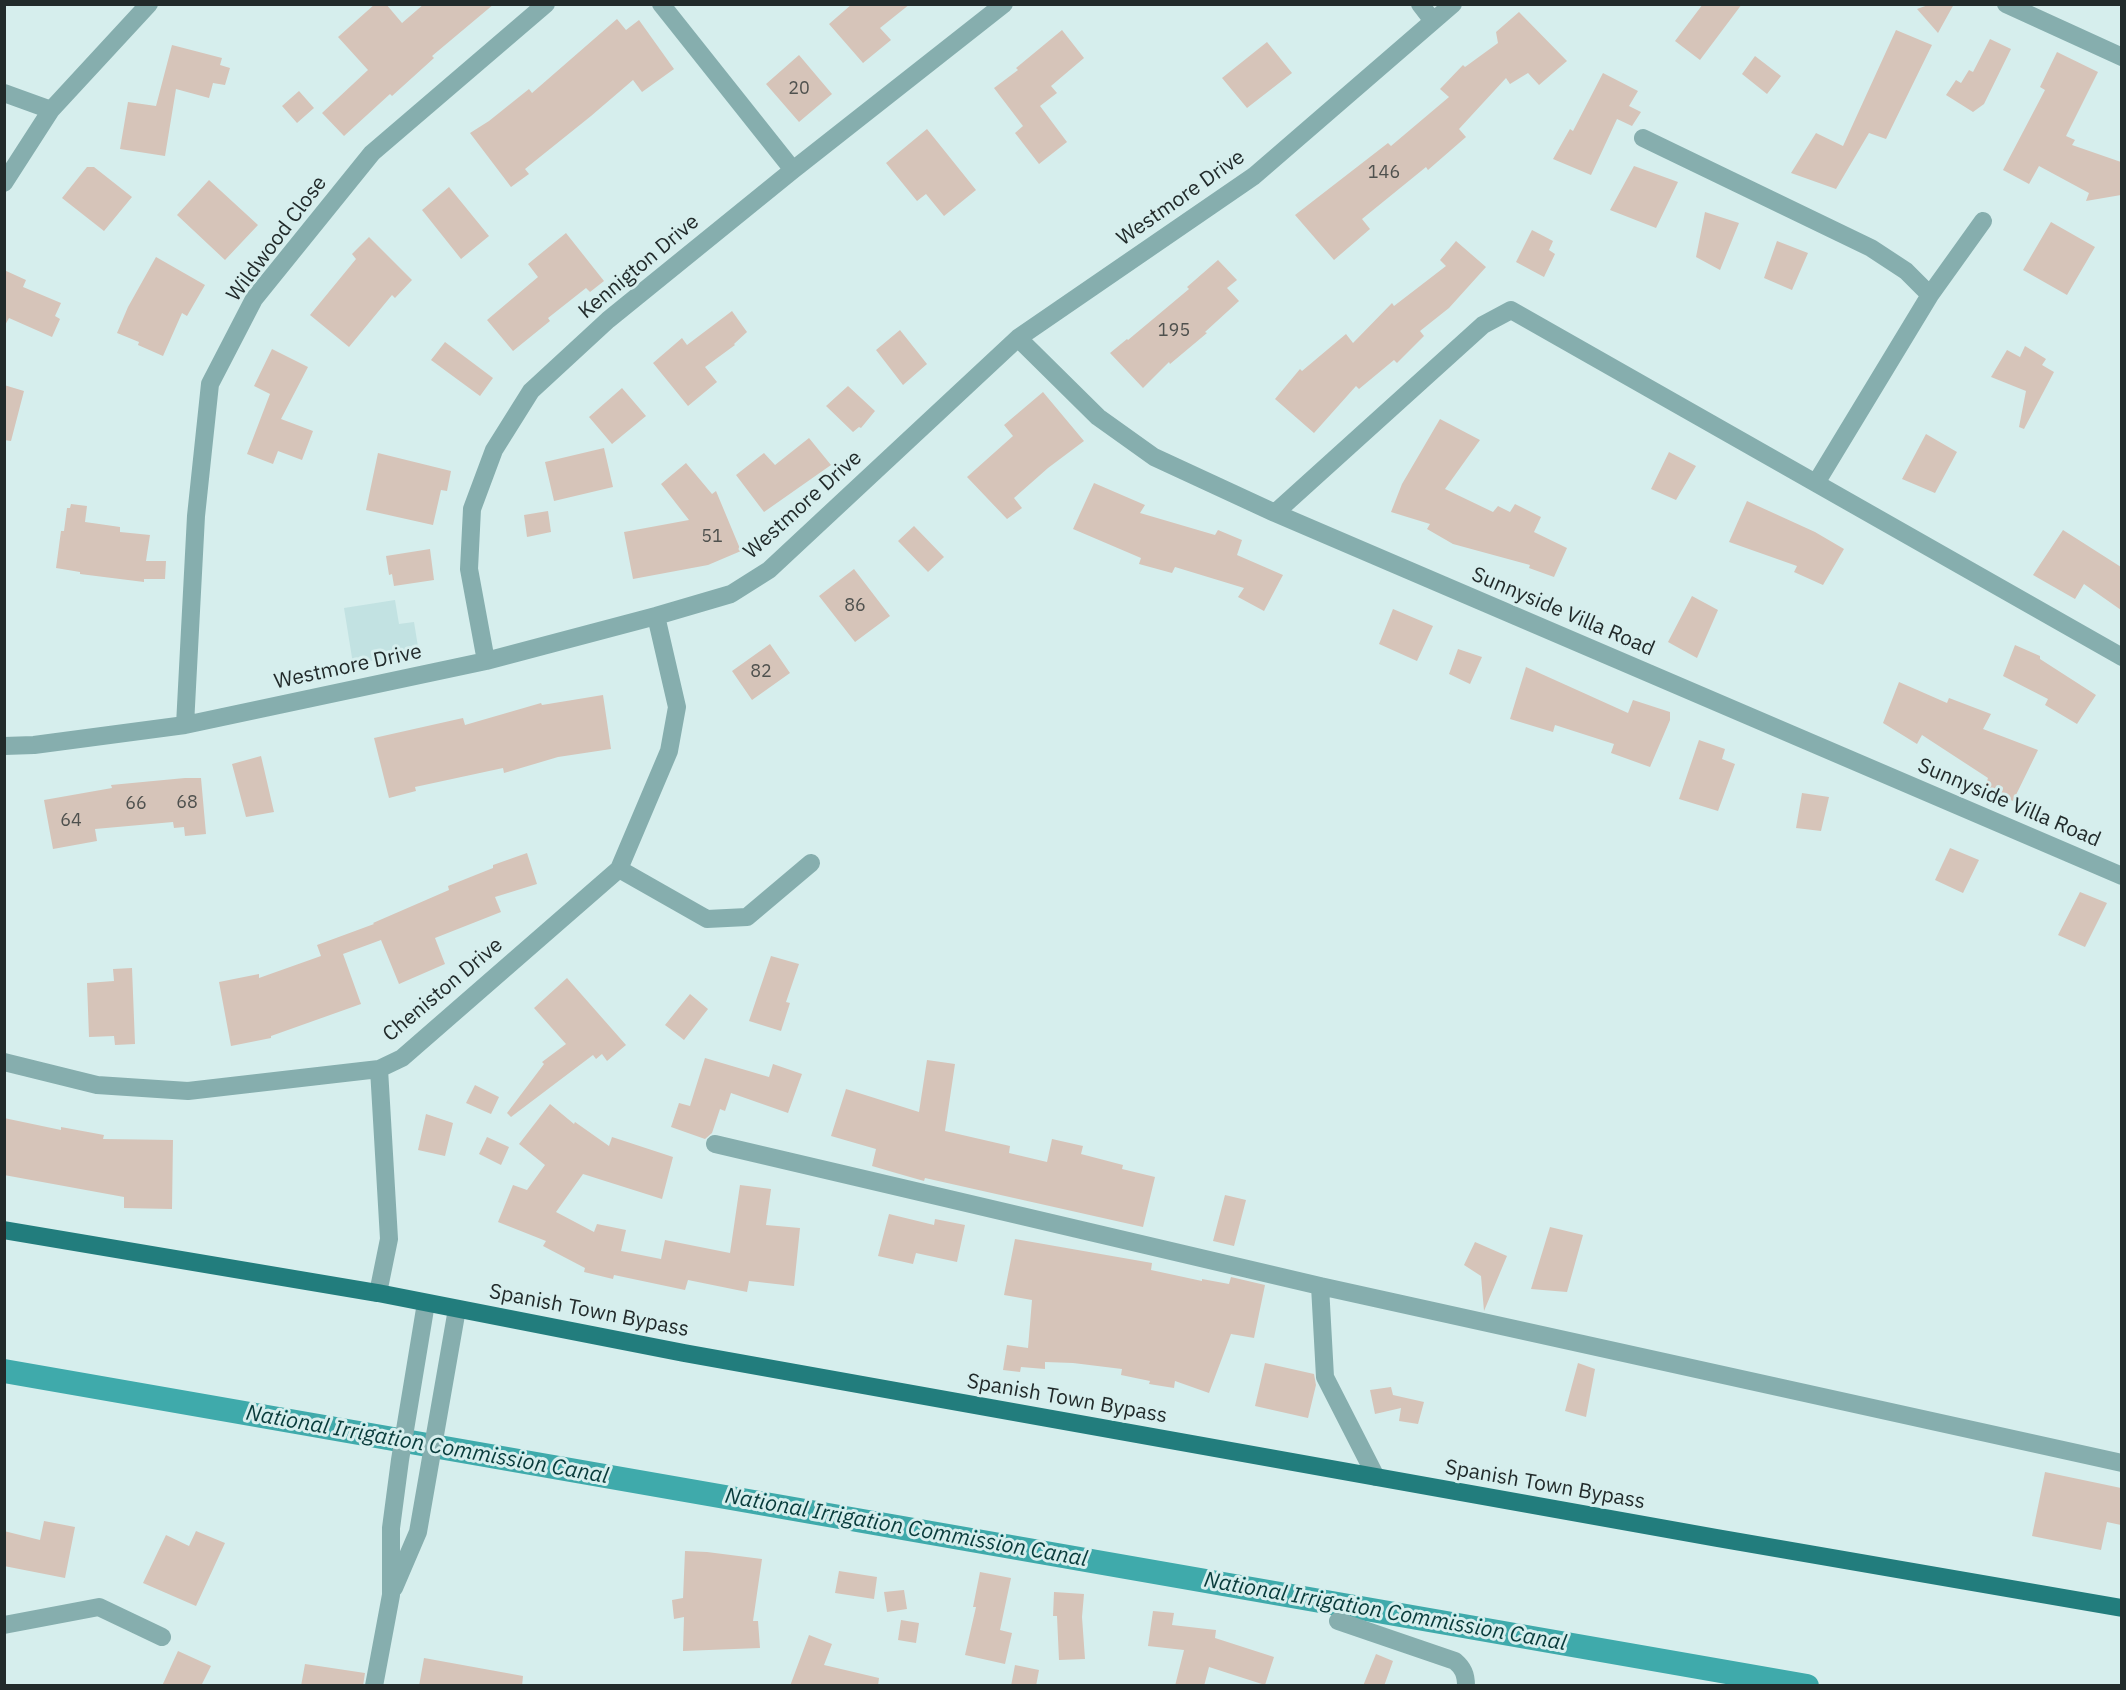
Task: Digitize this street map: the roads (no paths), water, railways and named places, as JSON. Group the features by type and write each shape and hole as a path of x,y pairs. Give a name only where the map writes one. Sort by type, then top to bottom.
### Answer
{"main road":[{"name":"Spanish Town Bypass","path":"4,1230 378,1293 684,1353 2121,1608"}],"street":[{"path":"4,183 51,110 149,4"},
{"name":"Wildwood Close","path":"185,725 196,516 210,384 254,299 372,153 546,4"},
{"path":"661,4 793,170"},
{"name":"Kennigton Drive","path":"486,661 469,569 472,509 494,450 531,391 608,320 793,170 1004,4"},
{"path":"1420,4 1434,21"},
{"name":"Westmore Drive","path":"4,746 34,745 185,725 486,661 731,594 769,570 1018,338 1254,176 1453,4"},
{"path":"2006,4 2121,57"},
{"path":"4,93 51,110"},
{"path":"1643,138 1871,248 1906,271 1930,295"},
{"path":"1816,483 1930,295 1983,221"},
{"path":"1275,513 1483,325 1511,310 2121,657"},
{"name":"Sunnyside Villa Road","path":"1018,338 1098,417 1154,457 1275,513 2121,876"},
{"name":"Cheniston Drive","path":"4,1062 97,1085 188,1091 379,1069 402,1058 619,869 669,751 677,707 656,616"},
{"path":"619,869 707,919 747,917 811,863"},
{"path":"378,1293 389,1239 379,1069"},
{"path":"715,1144 1320,1286 2121,1463"},
{"path":"1320,1286 1325,1377 1376,1477"},
{"path":"374,1686 391,1595 391,1528 400,1460 426,1303"},
{"path":"391,1595 418,1532 457,1309"},
{"path":"4,1625 99,1607 162,1637"},
{"path":"1338,1621 1455,1661 1461,1666 1466,1676 1466,1686"}],"waterway":[{"name":"National Irrigation Commission Canal","path":"4,1371 1807,1686"}]}
